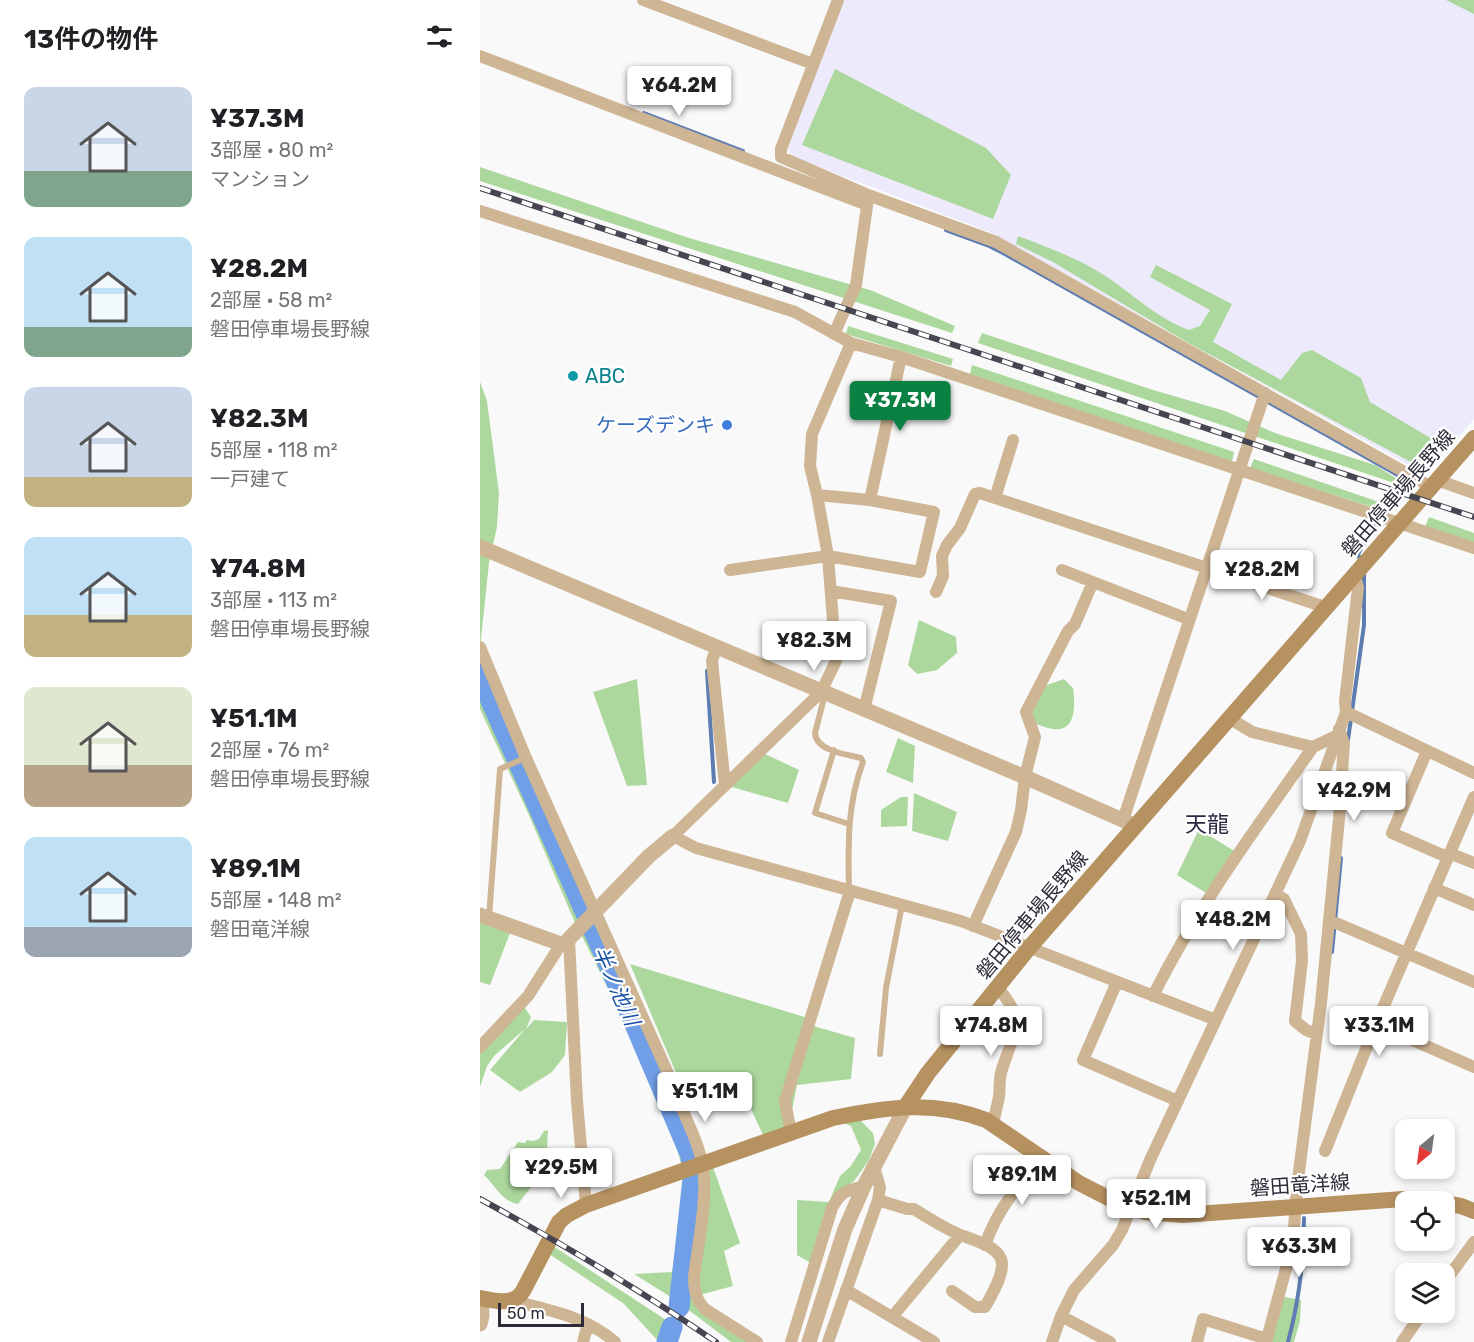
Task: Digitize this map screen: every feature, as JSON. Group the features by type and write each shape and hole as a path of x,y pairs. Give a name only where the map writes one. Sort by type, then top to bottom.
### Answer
{"main road":[{"name":"磐田停車場長野線","path":"906,1106 928,1072 1129,823 1229,718 1328,608 1474,438"},
{"path":"481,1300 513,1301 521,1295 559,1222 586,1205 833,1118 870,1110 906,1106"},
{"name":"磐田竜洋線","path":"906,1106 932,1107 970,1114 993,1125 1079,1183 1131,1209 1145,1212 1183,1215 1395,1200"},
{"path":"1455,1205 1474,1211"}],"street":[{"path":"643,0 813,64"},
{"path":"838,0 780,149 781,157 868,200"},
{"path":"480,56 868,200 996,242 1265,393 1434,484 1474,493"},
{"path":"834,333 856,285 868,200"},
{"path":"480,211 795,312 851,342 1474,548"},
{"path":"480,1047 528,996 565,942 649,856 673,836 823,693 836,661 828,556 810,466 812,434 851,342"},
{"path":"870,500 901,357"},
{"path":"480,552 1025,777 1129,823 1188,619 1265,393"},
{"path":"995,498 1013,440"},
{"path":"936,592 943,576 942,556 960,528 975,494 980,493 1328,608"},
{"path":"730,570 828,556 920,572 934,512 870,500 817,495"},
{"path":"1062,570 1188,619"},
{"path":"1052,1342 1061,1316 1074,1290 1113,1245 1122,1230 1150,1160 1300,841 1346,712 1345,701 1358,588 1355,575"},
{"path":"973,926 1016,832 1025,777 1035,737 1026,711 1068,631 1075,624 1093,582"},
{"path":"831,591 891,601 864,711"},
{"path":"480,647 526,758 671,1080 676,1097 688,1119 701,1164 703,1207 694,1277 696,1296 705,1310 757,1342"},
{"path":"716,648 712,661 724,785"},
{"path":"1346,712 1474,773"},
{"path":"1229,718 1252,732 1313,747"},
{"path":"1153,996 1175,951 1313,747 1338,733"},
{"path":"1197,1342 1203,1319 1267,1341 1293,1243 1297,1187 1317,1034 1339,819 1344,743 1338,733"},
{"path":"1427,751 1392,834 1474,863"},
{"path":"1325,1151 1376,1024 1474,797"},
{"path":"673,836 696,848 973,926 1216,1020"},
{"path":"1434,888 1474,905"},
{"path":"791,1133 785,1101 850,891"},
{"path":"1276,894 1284,899 1301,934 1302,960 1295,1021 1306,1030 1317,1034"},
{"path":"484,917 565,942"},
{"path":"1329,920 1474,982"},
{"path":"565,942 586,1205"},
{"path":"1118,982 1083,1060 1178,1101"},
{"path":"993,1125 1001,1074 1015,1028 1015,1016 1010,1002 997,987"},
{"path":"1376,1024 1474,1067"},
{"path":"808,1342 845,1229 864,1186 906,1106"},
{"path":"985,1245 1003,1205 1043,1159"},
{"path":"828,1342 878,1200 880,1187 874,1167"},
{"path":"791,1342 832,1208 838,1196 864,1186"},
{"path":"878,1200 914,1209 960,1235 985,1245 1001,1257 998,1281 985,1306 975,1307 952,1290"},
{"path":"892,1316 960,1235"},
{"path":"1455,1268 1474,1242"},
{"path":"846,1290 892,1316 928,1341"},
{"path":"480,1324 481,1300"},
{"path":"513,1301 569,1316 588,1324 615,1342"},
{"path":"1061,1316 1110,1342"},
{"path":"1402,1342 1415,1323"},
{"path":"582,1342 588,1324"}],"lane":[{"path":"823,693 815,739 820,745 861,758 862,762 853,790 849,824 850,891"},
{"path":"834,750 815,813 849,824"},
{"path":"484,917 500,769 526,758"},
{"path":"880,1054 886,988 902,905"}],"shaded area":[{"path":"841,0 1458,0 1474,9 1474,419 1425,474 990,232 793,157 788,149"}],"green space":[{"path":"1446,0 1474,0 1474,14"},
{"path":"835,69 986,148 1011,175 993,219 802,145"},
{"path":"480,167 689,238 870,290 955,326 952,333 480,181"},
{"path":"1018,236 1064,254 1097,271 1156,313 1177,325 1189,330 1200,326 1210,310 1150,277 1156,265 1232,304 1213,342 1281,380 1302,353 1312,350 1361,378 1370,402 1432,439 1422,446 1434,439 1453,439 1424,469 1190,344 1053,262 1016,244"},
{"path":"848,326 953,359 951,366 846,334"},
{"path":"982,333 1150,389 1225,411 1275,433 1375,465 1399,480 1397,484 978,343"},
{"path":"972,365 1234,452 1232,462 970,374"},
{"path":"480,382 487,401 499,493 497,527 489,563 480,648"},
{"path":"1254,459 1382,503 1377,509 1250,468"},
{"path":"1429,517 1474,533 1474,544 1425,527"},
{"path":"919,620 956,637 957,653 937,670 917,674 908,665"},
{"path":"480,648 671,1080 703,1183 703,1171 713,1167 740,1243 724,1251 733,1286 696,1296 695,1305 748,1342 731,1342 674,1299 634,1274 672,1272 686,1183 673,1133 631,1035 573,918 480,709"},
{"path":"637,679 647,785 627,786 593,692"},
{"path":"1064,679 1073,688 1074,702 1073,716 1067,726 1053,729 1029,721 1040,685 1044,686"},
{"path":"898,738 915,746 913,783 886,772"},
{"path":"759,751 799,770 788,803 725,785"},
{"path":"914,793 957,812 948,841 912,831"},
{"path":"901,797 908,797 907,826 881,827 881,810"},
{"path":"1199,829 1239,854 1211,896 1177,875"},
{"path":"480,922 510,933 490,985 480,982"},
{"path":"630,964 811,1019 810,1025 855,1038 851,1079 797,1085 787,1135 764,1137 735,1075 682,1087"},
{"path":"525,1008 531,1017 526,1029 534,1020 567,1022 565,1055 552,1072 520,1092 490,1070 525,1029 495,1055 487,1066 480,1087 480,1048 521,1009"},
{"path":"859,1119 873,1133 875,1144 869,1160 854,1181 840,1191 816,1266 797,1255 797,1200 829,1202 840,1176 850,1167 861,1150 851,1126 843,1123"},
{"path":"548,1130 547,1150 533,1176 531,1187 518,1204 512,1203 484,1175 487,1170 500,1169 518,1142 525,1143 527,1140 539,1139 544,1131"},
{"path":"547,1242 666,1320 659,1342 623,1303 543,1250"},
{"path":"1279,1296 1301,1300 1300,1321 1294,1342 1272,1342"}],"water":[{"path":"480,664 511,751 480,691"}],"waterway":[{"path":"644,113 743,151"},
{"path":"946,230 1003,253 1403,478 1406,487 1376,523 1358,554 1361,562"},
{"path":"1348,740 1364,625 1364,572"},
{"path":"707,671 714,782"},
{"name":"半ノ池川","path":"480,676 623,996 691,1156 693,1179 679,1307"},
{"path":"1332,952 1341,858"},
{"path":"1288,1342 1300,1280 1304,1218"},
{"name":"半ノ池川","path":"667,1342 672,1327"}],"railway":[{"path":"480,188 1474,517"},
{"path":"480,1199 600,1268 716,1342"}],"place":[{"name":"ABC","path":"573,376"},
{"name":"ケーズデンキ","path":"727,425"}],"district":[{"name":"天龍","path":"1207,824"}]}
